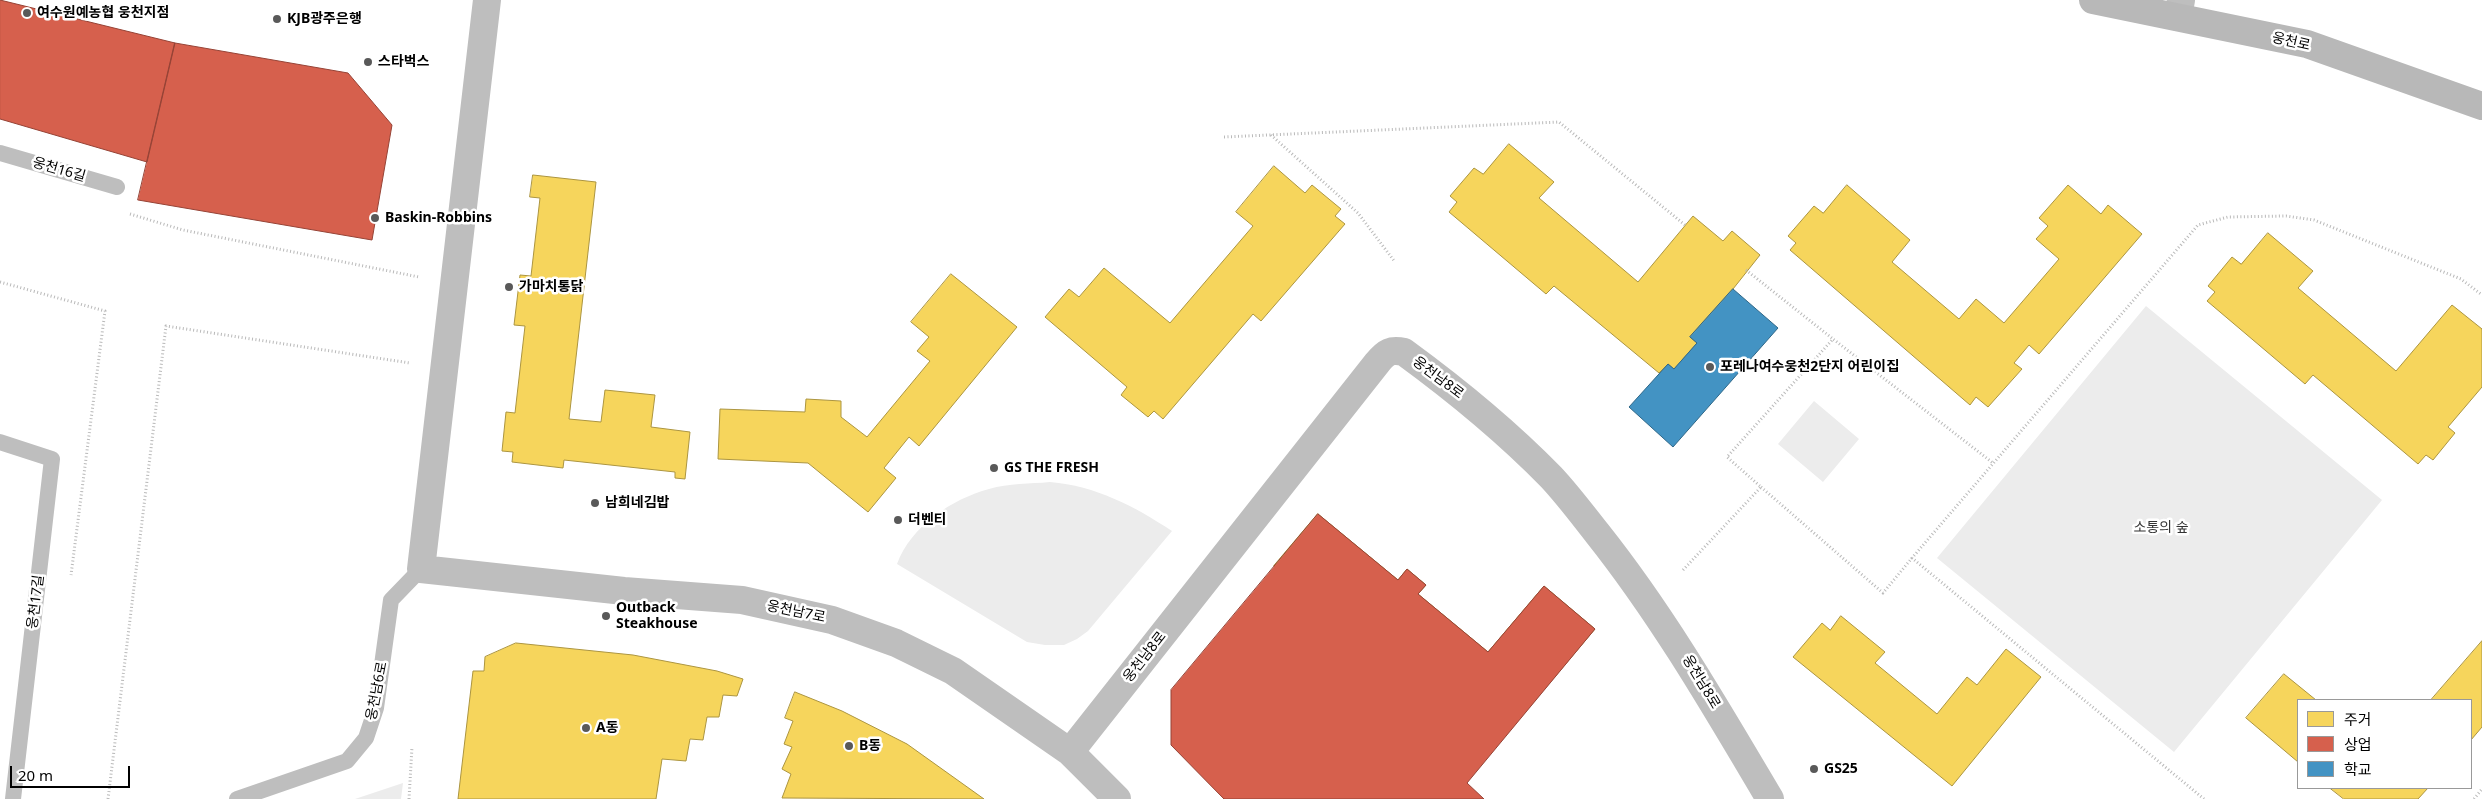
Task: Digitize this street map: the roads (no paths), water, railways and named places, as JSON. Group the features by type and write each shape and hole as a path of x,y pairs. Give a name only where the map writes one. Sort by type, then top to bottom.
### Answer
{"street":[{"path":"421,569 487,0"},
{"name":"웅천로","path":"2094,0 2180,9 2306,44 2482,106"},
{"name":"웅천남8로","path":"1070,752 1377,363 1386,353 1395,350 1404,352 1477,408 1551,478 1584,517 1618,559 1673,636 1770,799"},
{"name":"웅천남7로","path":"421,569 624,591 742,600 832,620 896,644 953,671 1070,752 1117,799"}],"lane":[{"name":"웅천16길","path":"0,153 117,187"},
{"name":"웅천17길","path":"0,442 52,459 13,799"},
{"name":"웅천남6로","path":"237,799 317,773 347,761 366,738 376,708 392,600 421,569"}],"place":[{"name":"여수원예농협 웅천지점","path":"27,13"},
{"name":"KJB광주은행","path":"277,19"},
{"name":"스타벅스","path":"368,62"},
{"name":"Baskin-Robbins","path":"375,218"},
{"name":"가마치통닭","path":"509,287"},
{"name":"포레나여수웅천2단지 어린이집","path":"1710,367"},
{"name":"GS THE FRESH","path":"994,468"},
{"name":"남희네김밥","path":"595,503"},
{"name":"더벤티","path":"898,520"},
{"name":"Outback Steakhouse","path":"606,616"},
{"name":"A동","path":"586,728"},
{"name":"B동","path":"849,746"},
{"name":"GS25","path":"1814,769"}],"park label":[{"name":"소통의 숲","path":"2161,528"}]}
